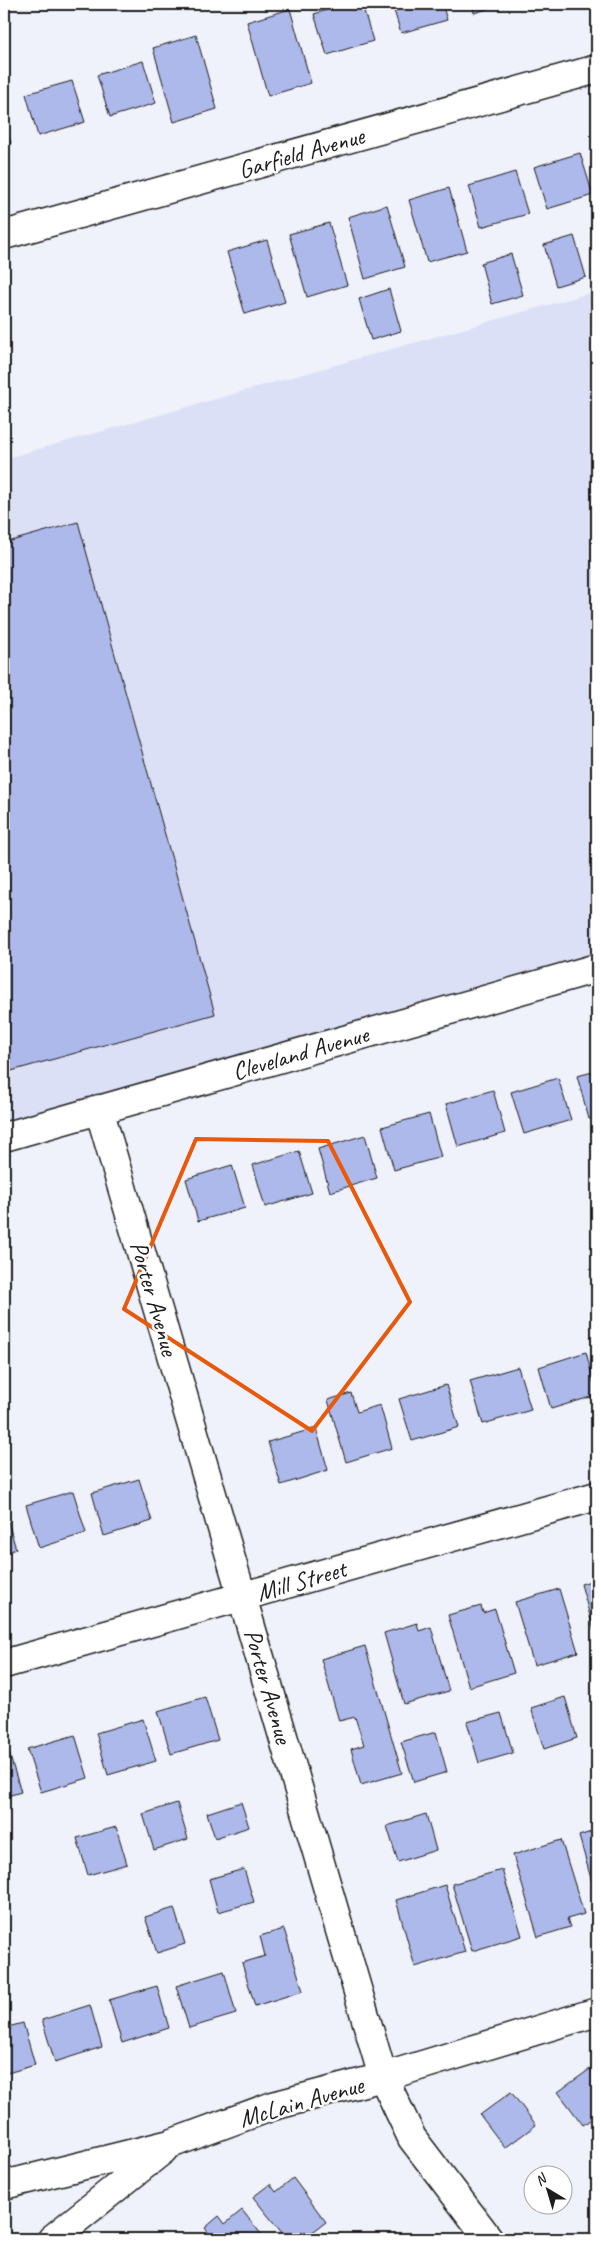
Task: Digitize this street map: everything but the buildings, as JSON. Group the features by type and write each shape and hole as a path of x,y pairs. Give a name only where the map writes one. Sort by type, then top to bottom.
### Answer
{"street":[{"name":"Garfield Avenue","path":"4,235 597,69"},
{"name":"Cleveland Avenue","path":"4,1137 597,968"},
{"name":"Porter Avenue","path":"99,1109 383,2077 412,2138 489,2239"},
{"name":"Mill Street","path":"4,1664 597,1496"},
{"name":"McLain Avenue","path":"4,2185 170,2144 273,2106 383,2077 597,2012"},
{"path":"52,2239 170,2144"}],"highlighted area":[{"path":"196,1139 328,1141 410,1302 312,1431 124,1309"}],"shaded area":[{"path":"597,291 597,968 4,1136 4,459"}]}
